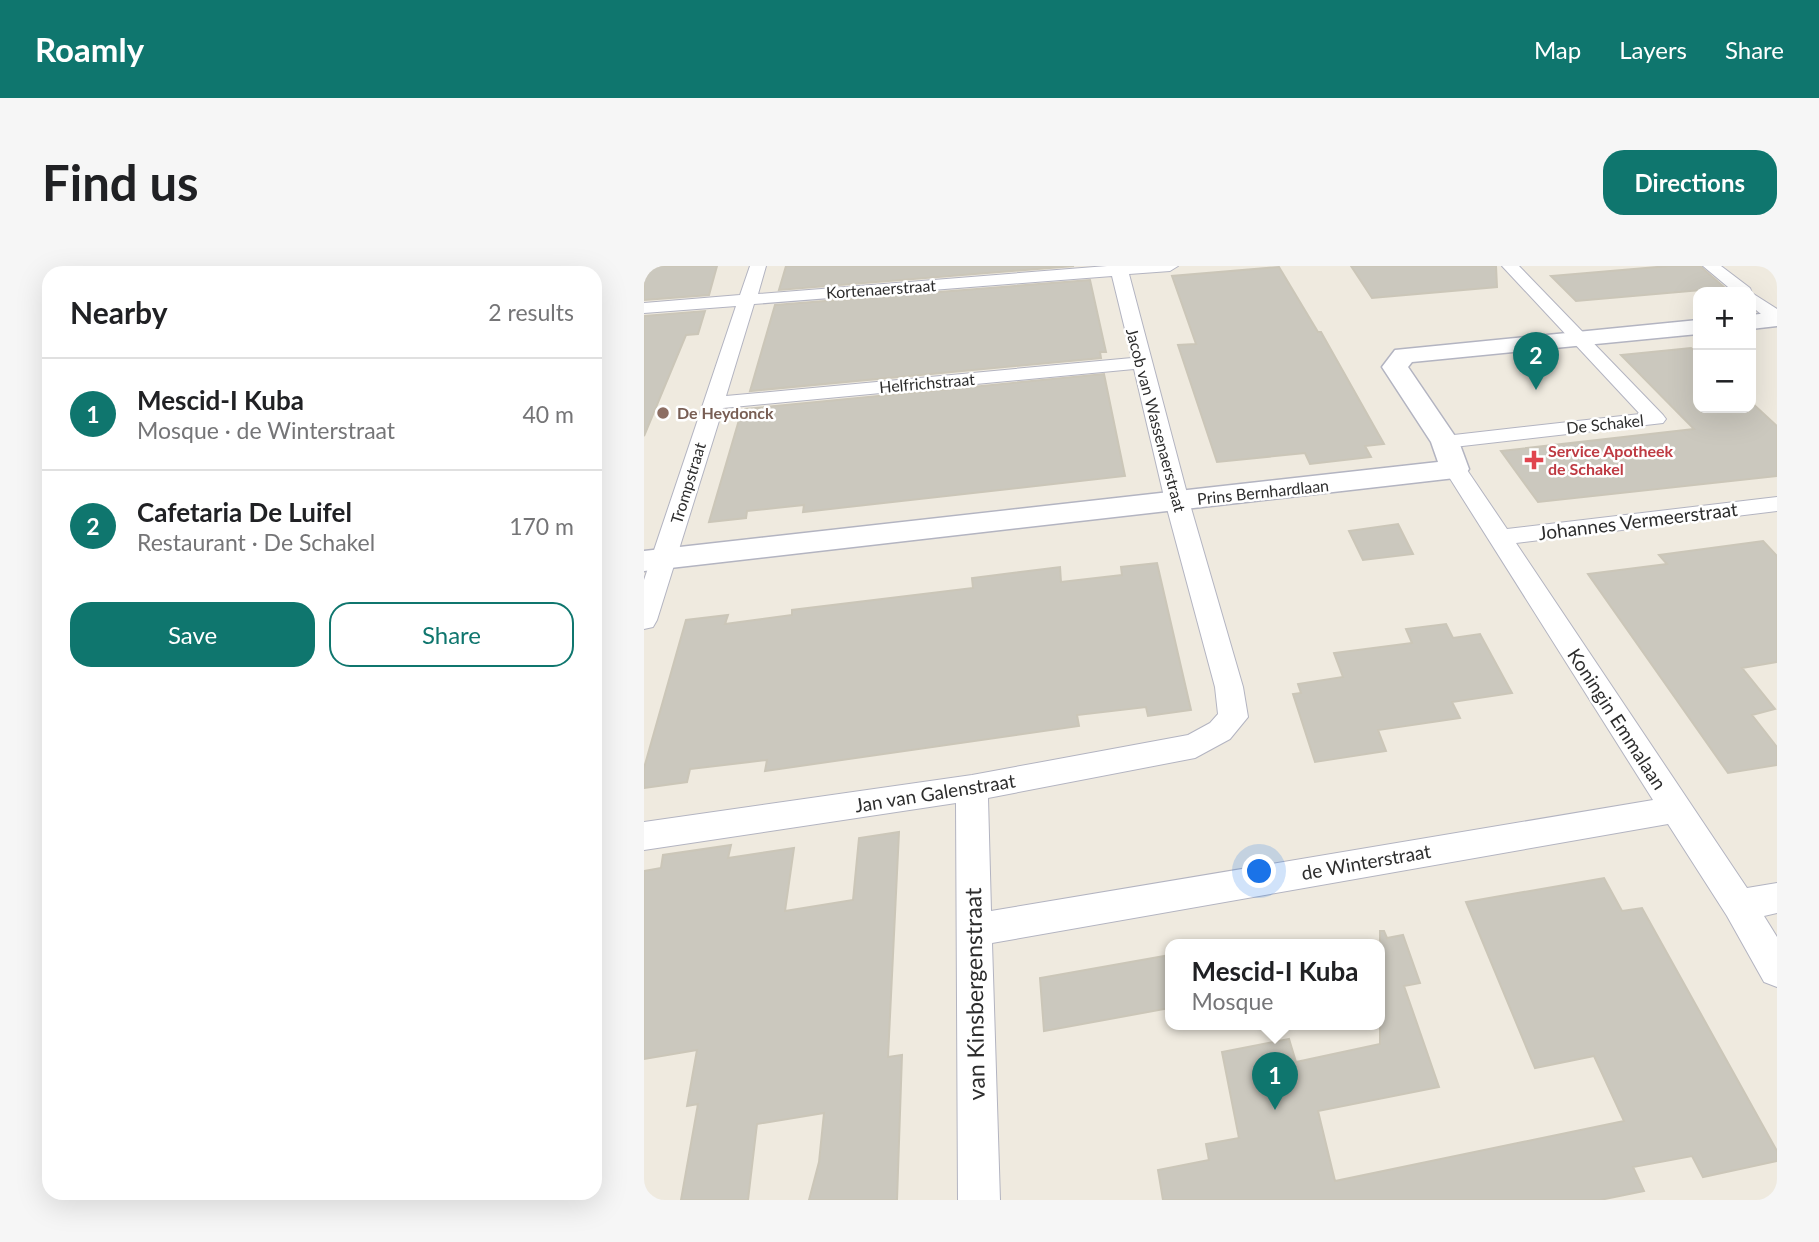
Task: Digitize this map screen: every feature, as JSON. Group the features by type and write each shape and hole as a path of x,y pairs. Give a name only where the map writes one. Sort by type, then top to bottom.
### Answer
{"street":[{"name":"Trompstraat","path":"644,620 654,559 712,403 758,266"},
{"name":"Kortenaerstraat","path":"644,308 1118,268 1170,266"},
{"path":"1510,266 1580,339"},
{"path":"1711,266 1738,287"},
{"name":"Jacob van Wassenaerstraat","path":"1118,268 1177,501 1229,687 1233,717 1220,732"},
{"path":"1756,302 1777,319"},
{"path":"1756,321 1777,319"},
{"path":"1450,456 1395,367 1404,355 1693,328"},
{"name":"De Schakel","path":"1450,456 1656,419 1580,339"},
{"name":"Helfrichstraat","path":"712,403 1141,363"},
{"name":"Prins Bernhardlaan","path":"654,559 1177,501 1450,456"},
{"name":"Koningin Emmalaan","path":"1450,456 1498,538 1677,809 1777,970"},
{"name":"Johannes Vermeerstraat","path":"1498,538 1777,504"},
{"name":"Jan van Galenstraat","path":"644,836 972,788 1195,746 1220,732"},
{"name":"van Kinsbergenstraat","path":"972,788 979,1200"},
{"name":"de Winterstraat","path":"973,930 1677,809"},
{"path":"1739,905 1777,898"}],"building":[{"path":"644,266 717,266 709,295 644,300"},
{"path":"786,266 1074,266 779,290"},
{"path":"1351,266 1496,266 1497,287 1372,298"},
{"path":"1700,266 1724,287 1693,287 1693,291 1576,301 1551,276"},
{"path":"1279,267 1318,332 1321,332 1384,444 1365,446 1371,457 1310,464 1305,453 1217,462 1178,345 1196,344 1172,276"},
{"path":"1090,280 1106,352 1100,352 1101,358 750,391 775,305"},
{"path":"705,311 698,334 686,335 644,436 644,316"},
{"path":"1691,348 1693,413 1756,413 1756,407 1777,426 1777,476 1538,502 1501,451 1694,429 1621,355"},
{"path":"1104,374 1125,476 803,512 804,505 747,511 746,518 709,522 739,420 742,420 745,409"},
{"path":"1398,524 1413,554 1363,560 1349,531"},
{"path":"1763,541 1777,556 1777,662 1742,668 1775,709 1752,715 1777,747 1777,765 1728,773 1588,574 1667,564 1659,555"},
{"path":"1157,563 1191,710 1148,716 1146,707 1077,715 1079,726 765,771 767,760 690,769 687,782 644,788 644,768 686,620 728,615 725,624 792,615 792,610 973,588 972,578 1060,567 1061,582 1122,575 1121,567"},
{"path":"1446,624 1453,638 1480,634 1512,693 1452,702 1460,718 1378,730 1386,751 1315,762 1293,694 1301,693 1298,684 1343,677 1334,653 1412,643 1406,629"},
{"path":"899,832 888,1057 902,1055 897,1200 809,1200 819,1162 824,1113 757,1124 748,1200 681,1200 698,1104 687,1106 697,1050 644,1059 644,871 661,868 663,855 731,845 728,858 794,848 785,911 853,900 859,838"},
{"path":"1604,878 1622,911 1642,908 1777,1151 1777,1161 1703,1177 1692,1156 1633,1167 1644,1191 1600,1200 1163,1200 1158,1170 1209,1160 1206,1144 1239,1138 1222,1052 1289,1039 1296,1062 1380,1044 1380,1030 1385,1030 1385,939 1380,939 1380,931 1384,931 1387,938 1403,935 1420,983 1404,986 1439,1087 1318,1111 1335,1181 1624,1121 1594,1056 1535,1068 1466,902"},
{"path":"1165,956 1165,1009 1044,1031 1040,978"}],"place":[{"name":"Cafetaria De Luifel","path":"1536,390"},
{"name":"De Heydonck","path":"663,413"},
{"name":"Service Apotheek de Schakel","path":"1534,460"},
{"name":"Mescid-I Kuba","path":"1275,1110"}]}
